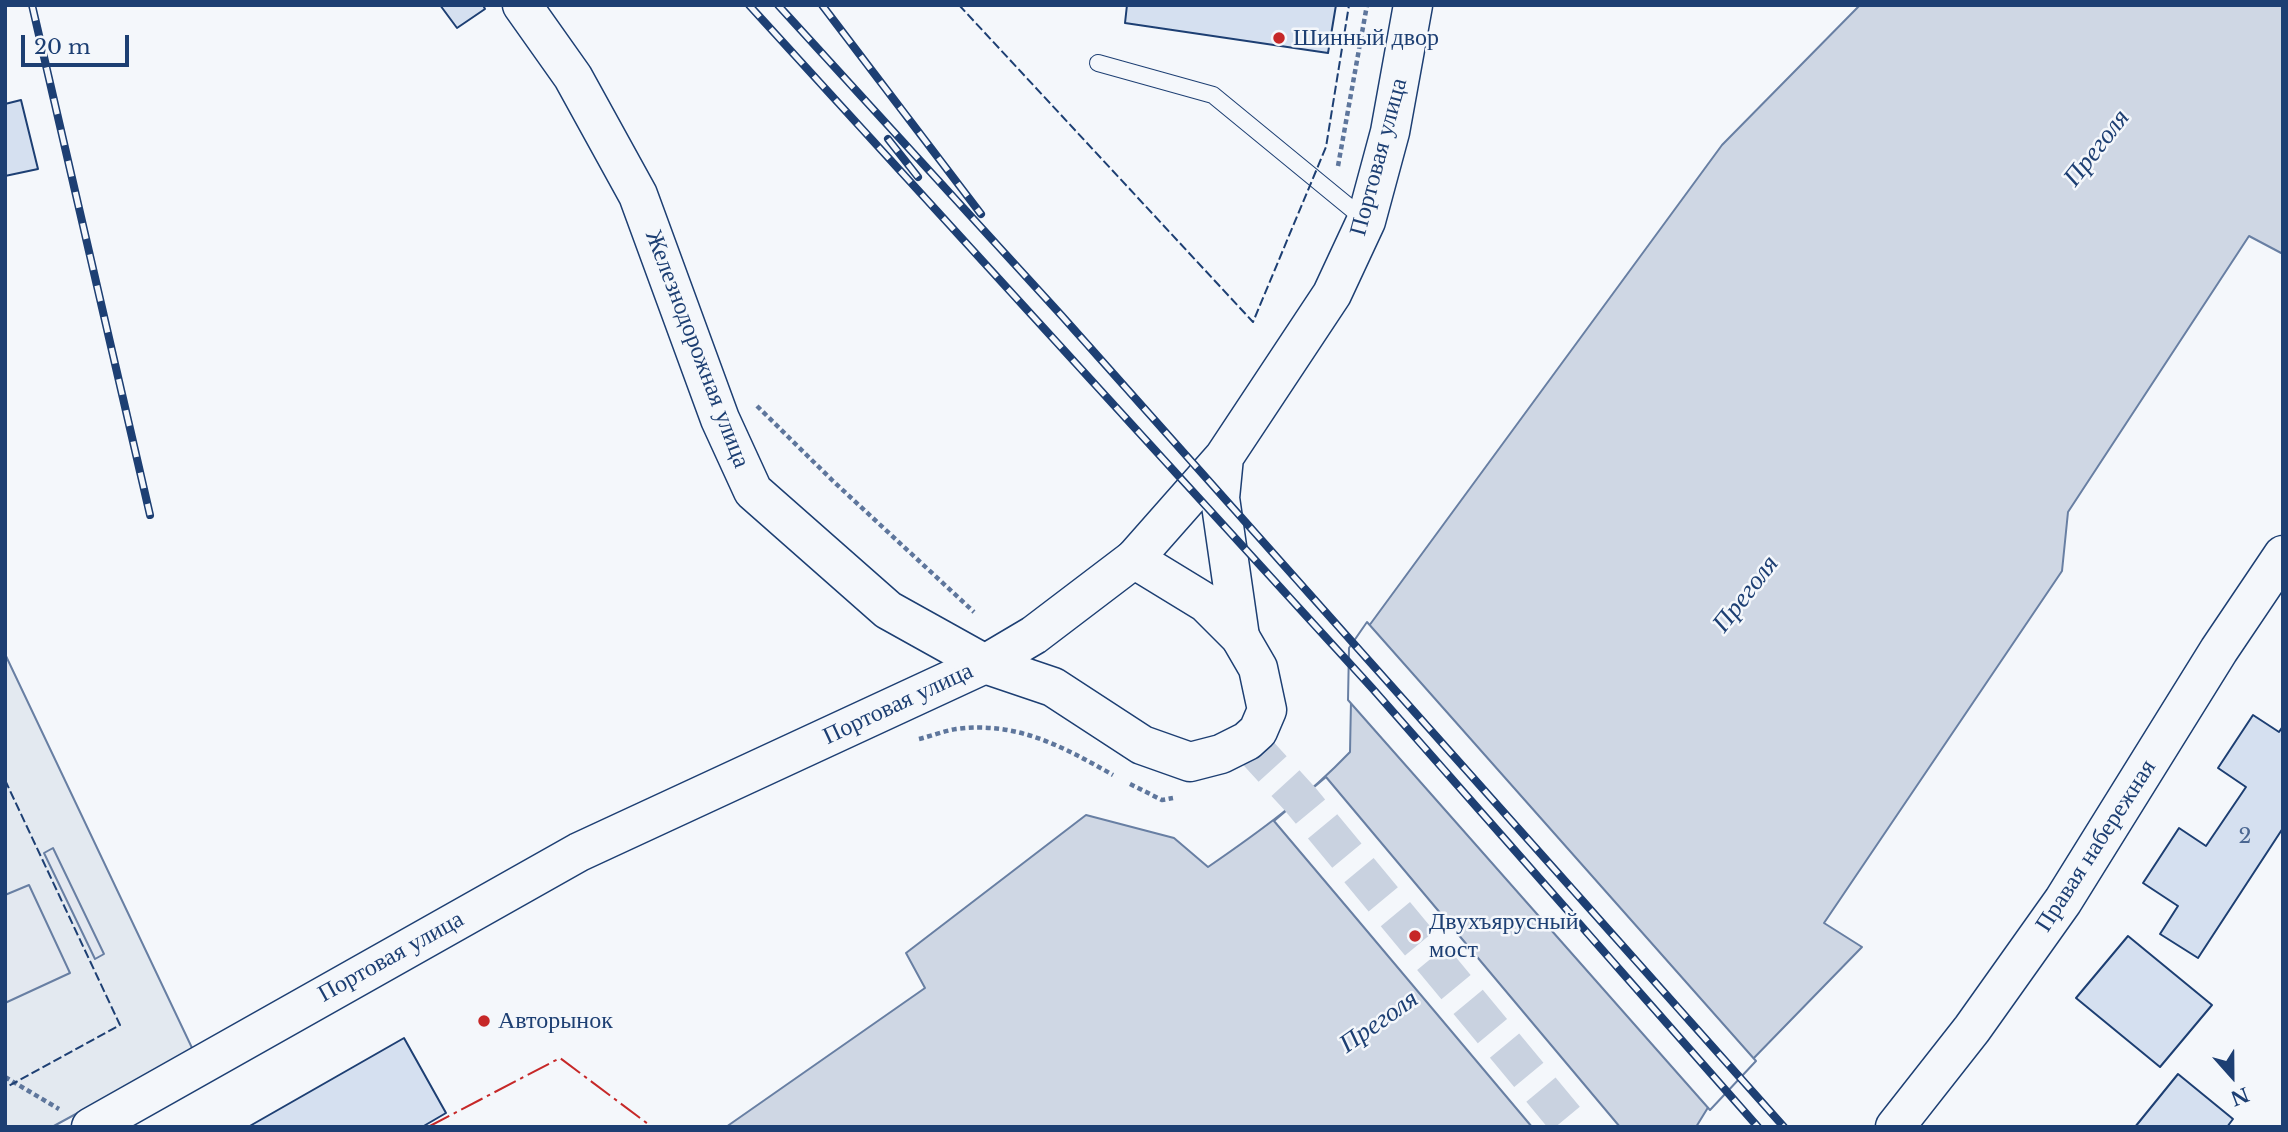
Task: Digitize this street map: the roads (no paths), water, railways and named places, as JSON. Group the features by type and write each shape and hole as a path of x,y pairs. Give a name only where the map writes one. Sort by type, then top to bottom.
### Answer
{"main road":[{"name":"Железнодорожная улица","path":"522,5 573,77 638,195 720,419 753,491 888,610 985,664 1053,687 1142,745 1190,762 1221,754 1247,741 1258,731 1267,710 1258,668 1240,637 1206,603 1134,559"},
{"name":"Портовая улица","path":"90,1127 579,852 985,664 1034,635 1134,559 1224,457 1332,294 1366,220 1390,132 1413,5"},
{"name":"Железнодорожная улица","path":"1224,457 1220,498 1240,637"},
{"name":"Правая набережная","path":"1895,1127 1972,1029 2063,901 2219,650 2283,555"}],"lane":[{"path":"1098,63 1213,95 1366,220"}],"water":[{"name":"Преголя","path":"1860,5 2283,5 2283,254 2249,236 2068,512 2062,571 1824,923 1862,947 1712,1101 1696,1127 726,1127 925,988 906,953 1086,815 1174,838 1208,867 1282,813 1334,768 1350,752 1352,649 1722,145"}],"tunnel":[{"path":"1247,741 1300,799 1572,1127"}],"railway":[{"path":"32,5 150,515"},
{"path":"749,5 1372,688 1758,1127"},
{"path":"778,5 1062,316 1784,1127"},
{"path":"822,5 981,214"},
{"path":"888,139 918,177"}],"place":[{"name":"Шинный двор","path":"1279,38"},
{"name":"Двухъярусный мост","path":"1415,936"},
{"name":"Авторынок","path":"484,1021"}]}
